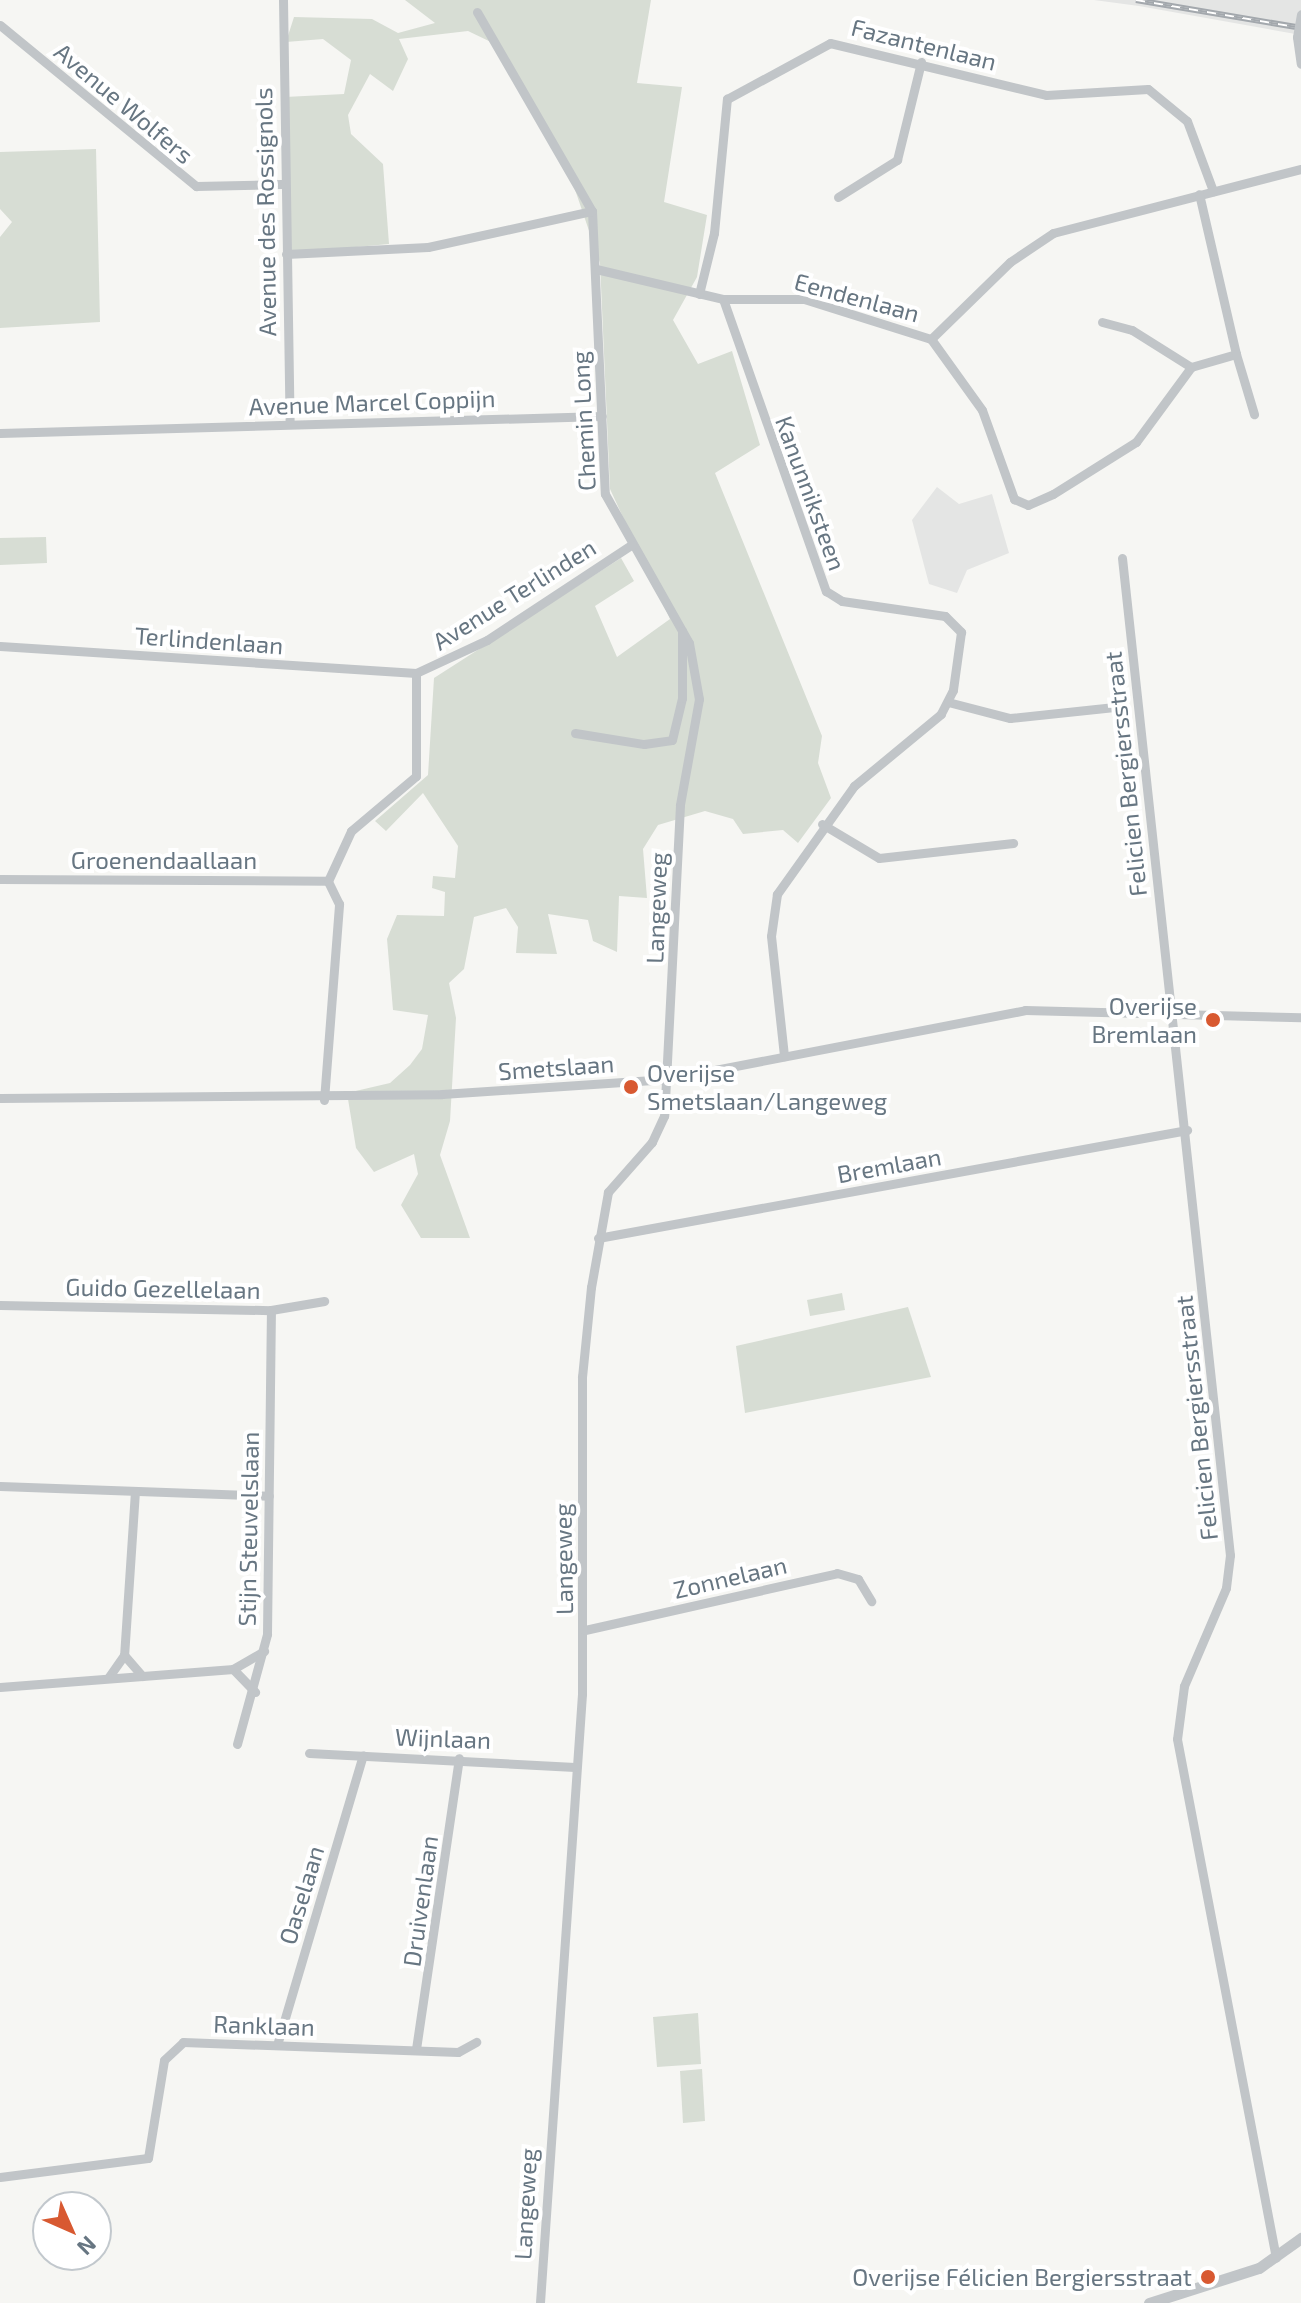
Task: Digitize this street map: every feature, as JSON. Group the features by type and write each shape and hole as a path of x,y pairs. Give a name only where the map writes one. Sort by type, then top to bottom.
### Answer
{"street":[{"name":"Avenue des Rossignols","path":"283,0 281,184 290,423"},
{"name":"Chemin Long","path":"477,12 592,211 605,494 682,631 696,669 699,713 679,835"},
{"path":"1301,14 1297,37 1301,64"},
{"name":"Avenue Wolfers","path":"0,25 196,186 281,184"},
{"name":"Fazantenlaan","path":"699,294 714,233 721,117 732,93 830,43 921,62 1046,95 1148,89 1187,121 1213,191"},
{"path":"838,197 897,160 921,62"},
{"name":"Eendenlaan","path":"596,269 723,299 804,299 931,339 1010,262 1053,233 1301,169"},
{"path":"1199,194 1236,354 1254,414"},
{"path":"286,254 428,247 592,211"},
{"name":"Kanunniksteen","path":"723,299 822,585 842,601 954,619 961,632 948,702"},
{"path":"1102,322 1132,330 1191,367"},
{"path":"931,339 982,410 1019,504 1121,454 1149,429 1191,367 1236,354"},
{"name":"Avenue Marcel Coppijn","path":"0,433 602,416"},
{"name":"Avenue Terlinden","path":"416,673 487,640 631,545"},
{"name":"Felicien Bergiersstraat","path":"1122,558 1187,1130 1230,1555 1226,1588 1184,1686 1177,1739 1276,2258"},
{"path":"575,733 644,744 672,740 682,698 682,631"},
{"name":"Terlindenlaan","path":"0,646 416,673"},
{"path":"324,1100 339,904 328,881 351,831 416,776 416,673"},
{"path":"784,1056 772,917 788,872 822,824 948,702 1010,718 1114,707"},
{"path":"822,824 879,858 1013,843"},
{"name":"Langeweg","path":"540,2303 585,1630 582,1377 598,1238 608,1192 660,1128 668,1079 679,835"},
{"name":"Groenendaallaan","path":"0,879 328,881"},
{"name":"Smetslaan","path":"0,1098 324,1100 668,1079 1025,1010 1301,1017"},
{"name":"Bremlaan","path":"598,1238 1187,1130"},
{"name":"Guido Gezellelaan","path":"0,1305 271,1310 324,1301"},
{"name":"Stijn Steuvelslaan","path":"237,1744 265,1651 271,1310"},
{"path":"0,1486 269,1496"},
{"path":"108,1678 124,1655 135,1491"},
{"name":"Zonnelaan","path":"585,1630 837,1573 858,1579 871,1601"},
{"path":"0,1687 233,1669 265,1651"},
{"path":"124,1655 142,1676"},
{"path":"233,1669 255,1692"},
{"name":"Wijnlaan","path":"309,1753 459,1758 575,1767"},
{"name":"Oaselaan","path":"277,2045 363,1755"},
{"name":"Druivenlaan","path":"416,2049 459,1758"},
{"name":"Ranklaan","path":"0,2177 141,2162 152,2152 164,2060 175,2045 277,2045 458,2052 476,2042"},
{"path":"1149,2303 1276,2258 1301,2238"}],"shaded area":[{"path":"405,0 651,0 637,83 682,87 664,202 707,215 697,277 673,320 698,364 732,351 760,445 715,473 822,736 818,763 831,798 798,843 783,830 743,834 733,819 705,811 658,825 643,849 647,898 619,896 617,952 593,941 588,920 548,914 557,954 516,953 518,927 506,908 474,917 464,969 449,983 456,1018 450,1121 440,1155 470,1238 421,1238 401,1205 418,1174 414,1154 374,1172 356,1148 347,1093 390,1083 410,1065 422,1049 428,1015 393,1010 387,939 397,915 444,916 445,892 432,888 433,876 455,878 458,846 423,793 386,831 375,821 428,775 434,678 621,558 634,581 595,606 617,657 670,619 610,489 600,263 569,172 493,43 468,31 399,39 408,59 393,91 370,74 348,115 351,134 383,164 389,244 291,253 285,97 344,94 351,60 323,39 286,42 294,17 372,19 398,33 435,23"},
{"path":"1094,0 1301,0 1301,35 1139,6"},
{"path":"96,149 100,322 0,328 0,237 12,222 0,209 0,152"},
{"path":"937,487 959,504 992,494 1009,553 967,570 957,593 929,584 912,520"},
{"path":"46,537 47,563 0,565 0,538"},
{"path":"842,1293 845,1310 810,1316 807,1300"},
{"path":"908,1307 931,1377 745,1413 736,1346"},
{"path":"698,2013 701,2064 657,2067 653,2017"},
{"path":"702,2069 705,2121 683,2123 680,2071"}],"railway":[{"path":"1136,0 1301,28"}],"place":[{"name":"Overijse Bremlaan","path":"1213,1020"},
{"name":"Overijse Smetslaan/Langeweg","path":"631,1087"},
{"name":"Overijse Félicien Bergiersstraat","path":"1208,2277"}]}
